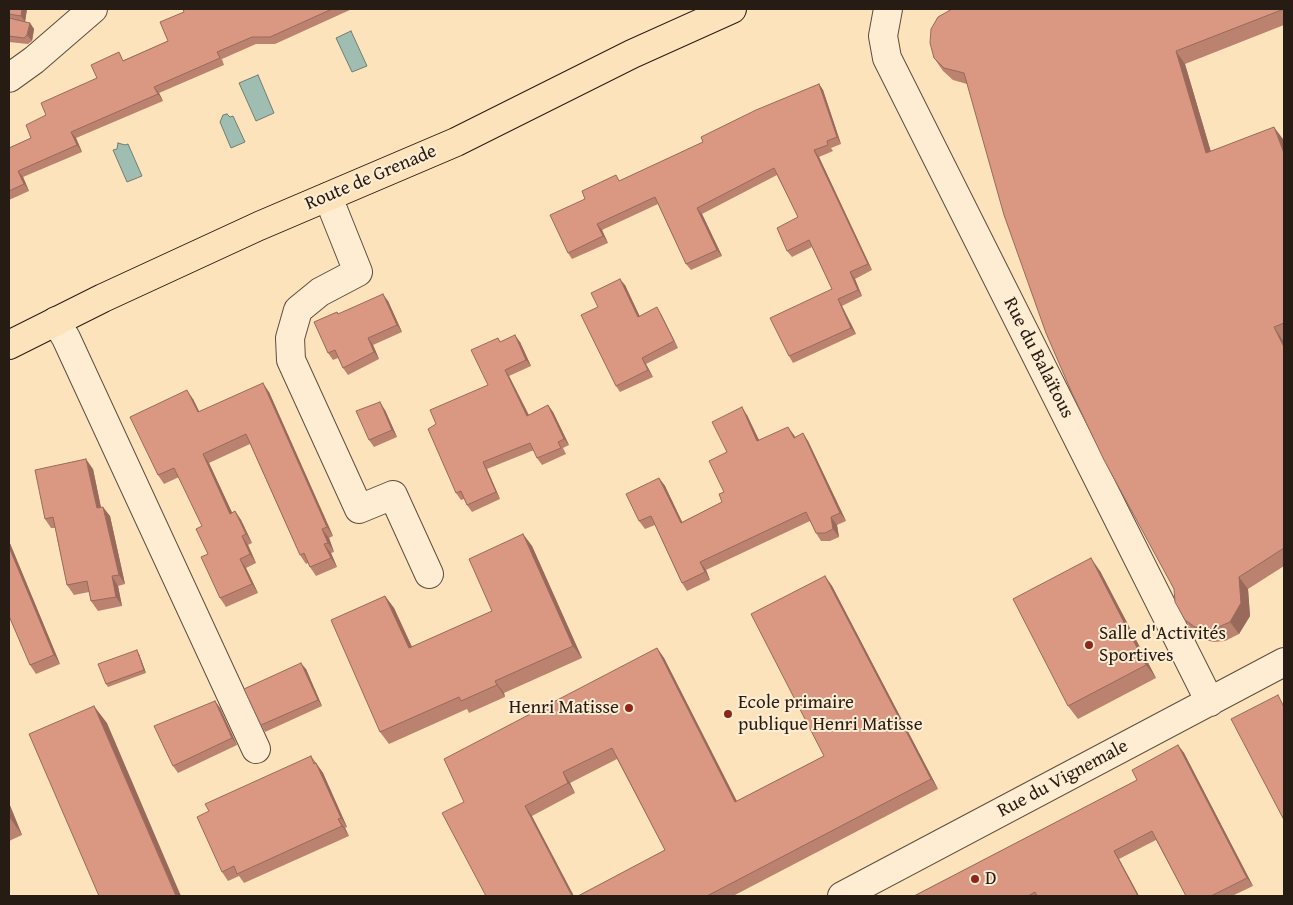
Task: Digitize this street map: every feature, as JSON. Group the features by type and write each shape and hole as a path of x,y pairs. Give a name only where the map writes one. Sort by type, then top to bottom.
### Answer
{"main road":[{"name":"Route de Grenade","path":"9,345 56,321 328,197 456,142 632,54 732,9"}],"street":[{"path":"9,78 34,60 93,9"},
{"name":"Rue du Balaïtous","path":"888,9 883,36 887,58 1210,702"},
{"path":"328,197 358,272 320,292 298,310 290,338 291,360 360,509 393,495 429,574"},
{"path":"56,321 66,338 256,749"},
{"name":"Rue du Vignemale","path":"842,896 1284,662"}],"shaded area":[{"path":"351,31 367,66 352,72 336,38"},
{"path":"258,75 274,113 256,121 239,83"},
{"path":"227,114 230,117 233,116 245,142 231,148 220,122 223,115"},
{"path":"118,143 128,144 142,176 127,182 113,150 117,149"}],"building":[{"path":"9,9 22,9 21,16 9,14"},
{"path":"183,9 332,9 270,37 252,37 217,52 220,58 154,87 158,94 71,132 77,145 18,171 24,184 9,191 9,148 31,138 26,125 46,115 41,103 97,78 91,65 119,52 123,61 168,41 160,22 184,12"},
{"path":"952,9 1284,9 1176,51 1206,153 1274,127 1284,153 1284,323 1274,327 1284,347 1284,548 1239,577 1241,603 1230,622 1216,628 1205,629 1195,627 1185,620 1175,602 1174,589 1104,460 1072,393 1046,333 1004,215 964,73 944,68 934,58 930,43 931,29 938,17"},
{"path":"9,18 30,23 27,35 24,38 9,36"},
{"path":"819,84 837,137 827,141 828,145 814,150 868,264 850,272 858,290 838,299 851,328 789,356 770,318 832,289 809,240 787,251 777,228 798,217 774,168 697,208 717,250 686,264 655,197 597,224 603,236 568,253 550,215 585,199 582,191 616,175 619,181 703,142 701,137 756,110"},
{"path":"620,279 638,317 657,307 674,341 642,358 648,370 616,386 581,315 598,307 591,293"},
{"path":"383,294 397,325 368,338 374,352 343,368 335,350 328,353 314,322 337,312 338,314"},
{"path":"515,335 526,360 505,370 527,416 548,405 564,439 558,442 561,448 537,458 530,443 483,462 496,492 467,505 461,491 456,493 428,429 436,424 430,410 488,385 471,350 498,338 500,342"},
{"path":"263,383 327,527 322,529 328,543 324,544 331,558 310,567 304,553 300,555 246,434 203,454 230,514 235,511 246,534 242,536 250,554 240,559 252,584 220,598 201,557 208,554 196,529 202,526 174,468 158,475 130,417 187,390 198,412"},
{"path":"380,402 392,430 369,440 356,411"},
{"path":"742,407 757,441 788,427 794,438 803,433 840,513 831,517 833,529 825,533 816,533 806,512 700,562 705,572 682,583 651,516 639,521 626,494 659,478 681,523 722,502 719,494 724,492 709,461 727,452 712,422"},
{"path":"86,459 97,508 103,507 119,575 112,576 116,597 91,601 87,581 67,585 53,517 45,519 35,470"},
{"path":"523,534 573,646 495,681 497,685 461,701 459,697 380,732 331,620 385,596 409,648 492,611 469,559"},
{"path":"9,547 54,655 30,665 9,616"},
{"name":"Salle d'Activités Sportives","path":"1091,558 1146,665 1068,706 1013,599"},
{"name":"Ecole primaire publique Henri Matisse","path":"825,576 931,779 707,896 578,896 665,850 612,748 563,772 568,783 525,806 572,896 486,896 442,813 464,802 444,759 657,648 735,802 824,756 751,614"},
{"path":"137,650 144,670 106,684 98,664"},
{"path":"301,663 318,700 261,725 244,689"},
{"path":"1278,695 1284,707 1284,820 1231,719"},
{"path":"215,701 232,738 173,766 154,726"},
{"path":"94,706 176,896 99,896 29,734"},
{"path":"1178,745 1247,878 1211,896 1186,896 1152,831 1114,851 1138,896 1037,896 1035,892 1028,896 914,896 1137,780 1132,770"},
{"path":"311,756 341,818 338,819 342,826 237,874 234,866 222,872 197,817 209,811 205,804"}],"place":[{"name":"Salle d'Activités Sportives","path":"1089,645"},
{"name":"Henri Matisse","path":"629,708"},
{"name":"Ecole primaire publique Henri Matisse","path":"728,714"},
{"name":"D","path":"975,879"}]}
